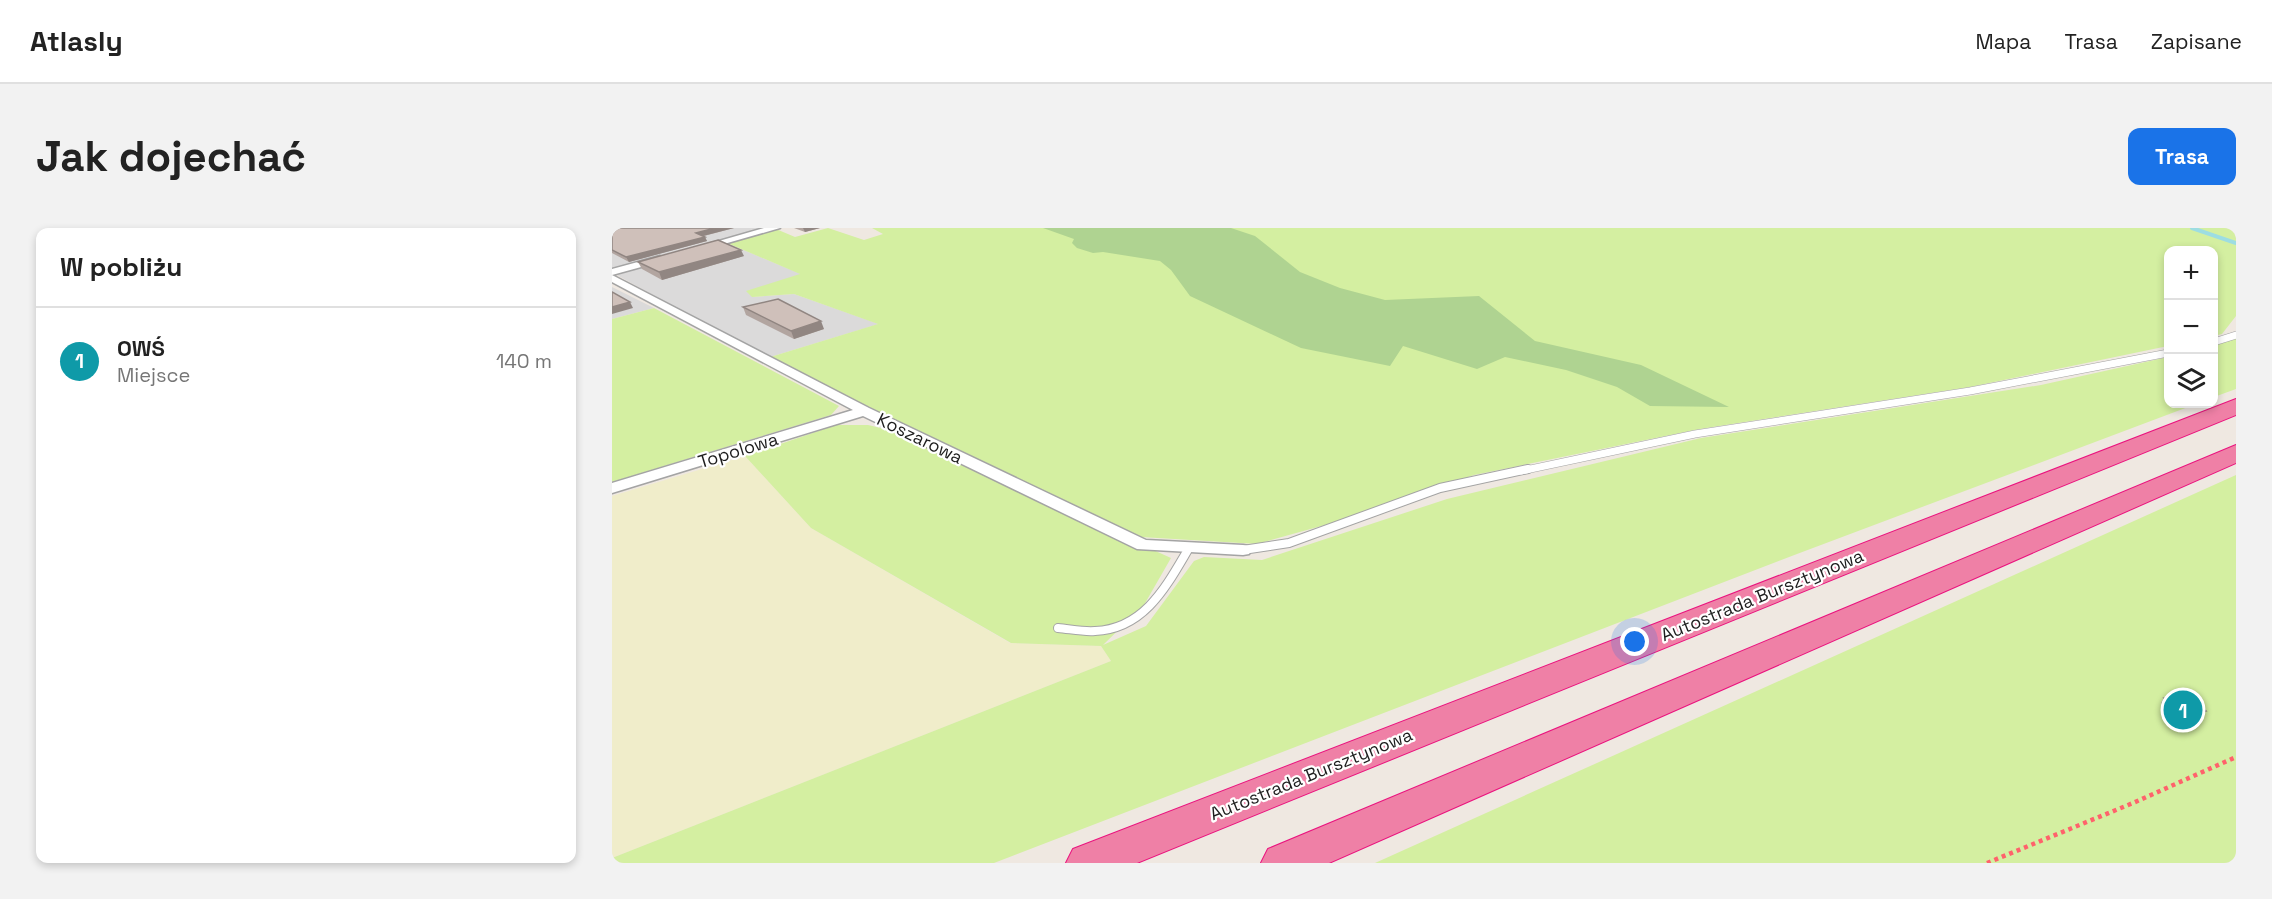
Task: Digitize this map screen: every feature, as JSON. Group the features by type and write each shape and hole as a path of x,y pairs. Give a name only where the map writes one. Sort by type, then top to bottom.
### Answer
{"highway":[{"name":"Autostrada Bursztynowa","path":"1088,863 2236,406"},
{"path":"1283,863 2236,453"}],"street":[{"path":"688,251 775,228"},
{"path":"612,272 666,257"},
{"name":"Koszarowa","path":"612,278 864,411 1143,545 1243,550"},
{"name":"Topolowa","path":"612,488 864,411"}],"lane":[{"path":"2218,341 2236,335"},
{"path":"1243,550 1289,543 1452,485 1695,434 1970,391 2164,354"},
{"path":"1058,628 1099,631 1135,622 1154,603 1189,549"}],"path":[{"path":"1987,863 2133,803 2236,757"}],"shaded area":[{"path":"612,228 769,228 612,270"},
{"path":"727,243 801,274 752,297 794,294 879,324 767,358 615,274"},
{"path":"612,287 654,308 612,319"},
{"path":"745,456 811,528 1010,643 1101,646 1111,661 612,858 612,496"}],"green space":[{"path":"828,228 864,240 883,234 872,228 2236,228 2236,316 2222,334 2218,335 2218,246 2164,246 2164,347 1970,387 1700,429 1474,475 1343,520 1257,544 1141,537 767,358 878,324 794,294 752,297 746,291 800,274 727,243 776,229 795,237"},
{"path":"1043,228 1231,228 1255,236 1300,272 1340,288 1385,300 1479,296 1535,341 1641,365 1729,407 1650,406 1617,387 1566,370 1505,357 1477,369 1403,346 1390,366 1301,348 1190,296 1171,270 1160,261 1103,252 1093,253 1077,248 1072,243 1074,239"},
{"path":"654,308 839,406 831,415 612,482 612,319"},
{"path":"2236,337 2236,389 2218,396 2218,354 2218,343"},
{"path":"2164,358 2164,408 2185,408 1797,554 994,863 612,863 612,858 1111,661 1101,646 1011,643 811,528 745,456 836,425 868,425 885,429 1171,558 1144,605 1103,645 1146,626 1194,561 1204,557 1262,560 1447,499 1701,438 2041,385"},
{"path":"2236,475 2236,863 1375,863"}],"building":[{"path":"612,228 715,228 696,233 705,237 626,257 612,250"},
{"path":"718,240 741,250 659,272 638,262"},
{"path":"612,292 630,302 612,307"},
{"path":"778,299 821,321 791,331 743,307"},
{"path":"2183,693 2206,711 2189,717 2164,698"}],"waterway":[{"path":"2192,228 2236,243"}],"place":[{"name":"OWŚ","path":"2183,710"}]}
